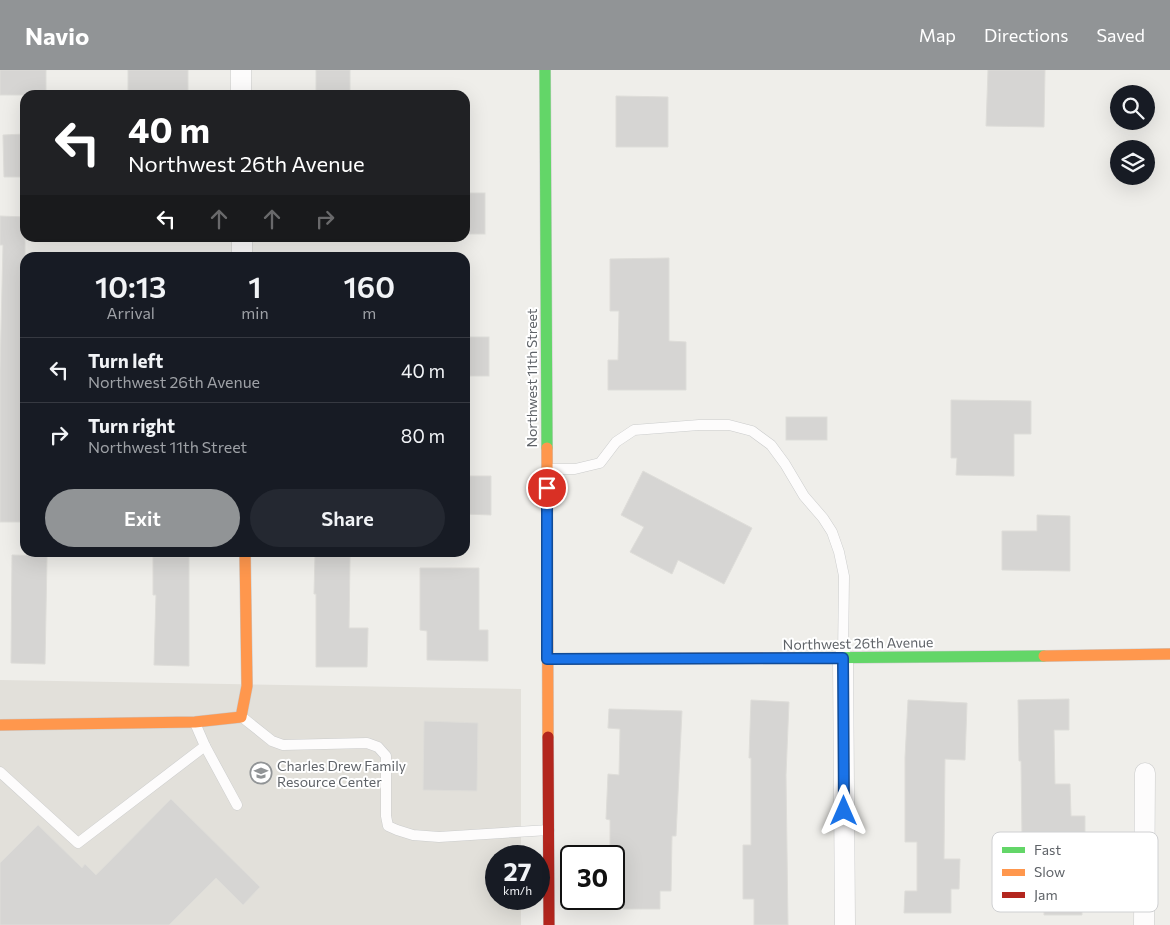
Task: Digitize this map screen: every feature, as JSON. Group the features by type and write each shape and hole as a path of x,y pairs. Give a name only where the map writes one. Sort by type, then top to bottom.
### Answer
{"street":[{"path":"240,70 241,90"},
{"name":"Northwest 11th Street","path":"545,70 547,924"},
{"path":"0,725 195,722 241,717 247,686 245,557"},
{"name":"Northwest 26th Avenue","path":"547,659 1170,654"},
{"path":"843,658 845,925"},
{"path":"1145,832 1146,773"},
{"path":"1144,912 1144,925"}],"lane":[{"path":"547,469 575,470 600,463 616,442 634,430 699,425 729,425 752,432 771,445 804,496 832,532 844,576 843,658"},
{"path":"241,717 272,741 283,745 367,743 378,747 386,756 386,816 388,826 397,830 413,835 439,837 548,830"},
{"path":"195,722 205,746 237,805"},
{"path":"0,772 78,843 205,746"}],"shaded area":[{"name":"Charles Drew Family Resource Center","path":"0,680 521,689 521,845 485,845 485,910 521,910 521,925 0,925"}],"building":[{"path":"0,70 46,70 46,90 20,90 20,95 0,95"},
{"path":"128,70 188,70 188,90 128,90"},
{"path":"316,70 350,70 350,90 316,90"},
{"path":"988,70 1045,70 1044,127 986,126"},
{"path":"616,96 668,97 668,147 616,147"},
{"path":"20,134 20,177 4,177 3,135"},
{"path":"470,193 485,193 485,234 470,234"},
{"path":"0,216 20,217 20,242 25,242 25,252 20,252 20,522 0,522 0,370 3,245 0,245"},
{"path":"669,258 669,341 686,342 686,390 608,390 608,360 618,360 619,311 610,311 610,259"},
{"path":"470,337 489,337 489,376 470,376"},
{"path":"951,400 1031,401 1031,434 1014,434 1014,476 956,475 957,458 951,458"},
{"path":"786,417 827,417 827,440 786,440"},
{"path":"643,471 752,528 724,584 678,560 672,574 630,552 644,527 621,515"},
{"path":"470,476 491,476 491,515 470,514"},
{"path":"1037,515 1070,516 1070,571 1002,570 1002,531 1037,531"},
{"path":"12,555 20,555 20,557 47,557 45,664 11,663"},
{"path":"153,557 189,557 189,666 154,665 156,595 153,595"},
{"path":"315,557 350,557 349,628 368,628 367,667 316,667 316,594 314,594"},
{"path":"420,568 479,568 479,630 488,630 488,661 427,660 427,631 420,630"},
{"path":"1069,699 1069,730 1054,730 1055,784 1070,784 1071,816 1085,816 1085,832 1022,832 1018,700"},
{"path":"751,700 789,702 786,775 788,925 754,925 754,899 743,899 743,845 751,845 751,758 749,758"},
{"path":"908,700 967,703 965,760 945,759 944,859 960,859 959,889 951,889 951,913 904,913 905,891 917,891 917,842 905,842 905,758"},
{"path":"609,709 682,711 676,836 672,836 671,891 660,891 660,909 625,909 625,845 610,845 610,820 606,819 608,774 619,775 620,729 608,728"},
{"path":"424,721 478,723 477,791 423,790"},
{"path":"171,799 260,887 243,905 216,878 169,925 0,925 0,863 38,825 82,868 85,864 96,875"},
{"path":"1044,912 1082,912 1082,915 1044,915"}],"traffic: fast":[{"path":"545,70 547,448"},
{"path":"794,658 1044,656"}],"traffic: slow":[{"path":"547,448 548,737"},
{"path":"0,725 195,722 241,717 247,686 245,557"},
{"path":"1044,656 1170,654"},
{"path":"547,659 794,658"}],"traffic: jam":[{"path":"548,737 549,925"}],"place":[{"name":"Charles Drew Family Resource Center","path":"261,773"}],"route":[{"path":"547,488 547,659 843,658 844,811"}]}
